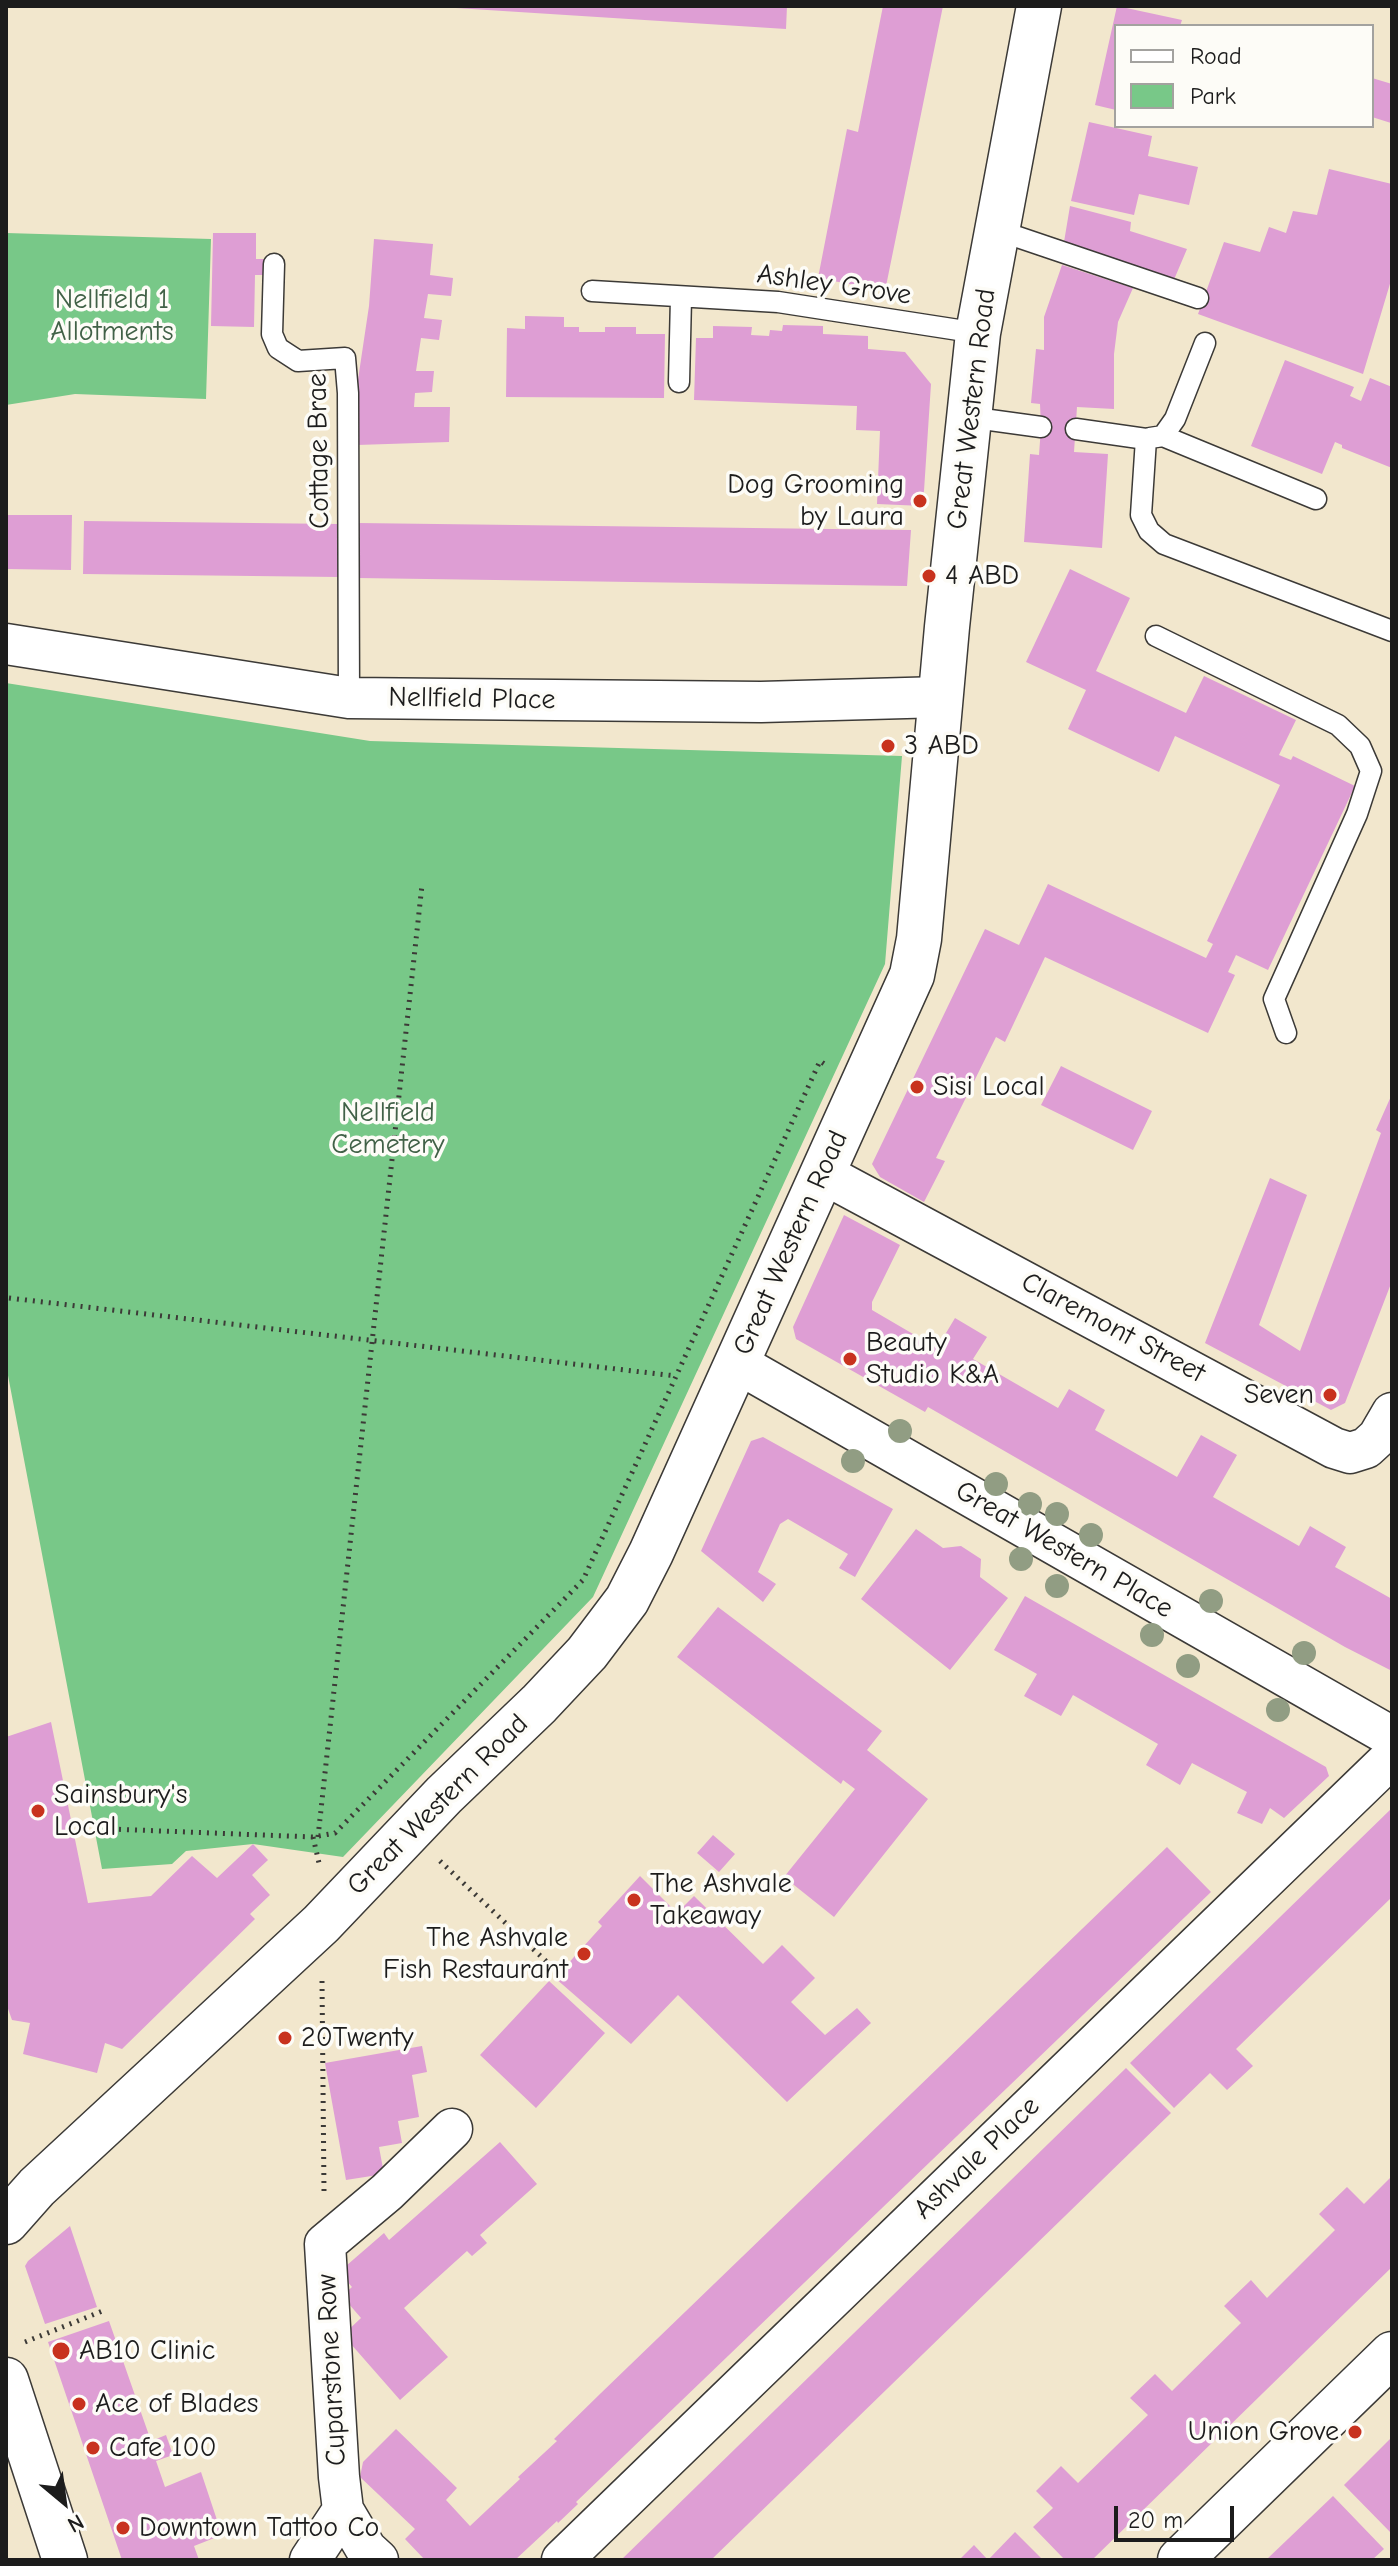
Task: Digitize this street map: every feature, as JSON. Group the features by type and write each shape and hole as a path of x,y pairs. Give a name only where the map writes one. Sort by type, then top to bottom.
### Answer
{"main road":[{"name":"Great Western Road","path":"6,2222 37,2187 321,1924 587,1653 627,1600 912,975 919,939 978,333 1039,6"},
{"path":"1180,2560 1392,2354"},
{"path":"13,2362 65,2560"}],"street":[{"name":"Nellfield Place","path":"6,644 349,698 761,702 942,697"},
{"name":"Claremont Street","path":"822,1173 1334,1448 1350,1453 1366,1448 1391,1420"},
{"name":"Great Western Place","path":"737,1363 1392,1737"},
{"name":"Ashvale Place","path":"562,2560 1392,1757"},
{"name":"Cuparstone Row","path":"378,2560 366,2549 343,2510 325,2244 387,2192 452,2129"},
{"path":"310,2560 343,2510"}],"lane":[{"path":"997,230 1198,298"},
{"name":"Cottage Brae","path":"274,264 272,334 278,348 298,361 345,358 349,698"},
{"name":"Ashley Grove","path":"592,291 778,302 978,333"},
{"path":"679,382 681,298"},
{"path":"1205,343 1175,419 1154,437 1141,515 1149,531 1164,544 1392,631"},
{"path":"968,417 1041,427"},
{"path":"1076,429 1154,437 1316,499"},
{"path":"1156,636 1338,725 1360,746 1371,771 1357,814 1274,999 1286,1033"}],"path":[{"path":"318,1837 422,885"},
{"path":"111,1829 318,1837 335,1833 583,1580 820,1061 862,1086"},
{"path":"9,1298 676,1376"},
{"path":"409,1832 550,1965"},
{"path":"321,1924 325,2244"},
{"path":"13,2362 105,2310"}],"green space":[{"name":"Nellfield 1 Allotments","path":"6,233 211,239 206,399 75,394 6,405"},
{"name":"Nellfield Cemetery","path":"6,683 370,741 902,756 885,964 593,1597 343,1857 253,1844 186,1851 172,1864 102,1869 6,1365"}],"building":[{"path":"456,6 787,6 786,29"},
{"path":"883,6 943,6 885,291 818,278 847,129 858,132"},
{"path":"1117,6 1182,20 1181,24 1114,24 1114,110 1095,105"},
{"path":"1374,79 1392,84 1391,123 1374,118"},
{"path":"1089,122 1152,136 1148,156 1198,167 1189,205 1139,194 1134,215 1071,201"},
{"path":"1329,169 1392,184 1392,277 1363,374 1198,314 1224,242 1260,252 1269,227 1286,233 1293,211 1317,215"},
{"path":"1070,206 1131,222 1130,231 1187,249 1173,282 1064,242"},
{"path":"213,233 256,233 256,259 265,259 264,275 255,275 254,327 211,326"},
{"path":"374,239 433,244 430,275 453,278 451,296 428,294 424,318 442,320 439,340 421,338 416,371 434,371 432,392 415,393 414,407 450,407 449,442 357,445 356,393 369,306"},
{"path":"1062,265 1133,288 1118,322 1114,354 1114,409 1077,407 1074,452 1108,454 1102,548 1024,542 1030,454 1039,455 1041,427 1040,404 1031,403 1036,349 1044,350 1044,317"},
{"path":"525,316 564,317 564,327 579,327 579,332 605,332 605,327 636,327 636,334 665,334 664,398 506,397 507,328 525,329"},
{"path":"783,325 823,326 823,334 868,336 868,349 905,352 931,384 923,506 877,504 880,431 856,430 857,406 694,400 696,338 713,338 713,326 752,327 751,335 769,336 770,330 782,331"},
{"path":"1285,360 1354,387 1350,396 1361,401 1370,378 1392,387 1392,468 1342,448 1335,442 1322,474 1251,446"},
{"path":"6,515 72,515 71,570 6,569"},
{"path":"84,521 338,524 338,577 83,574"},
{"path":"358,523 911,530 907,586 358,578"},
{"path":"1070,569 1130,598 1096,671 1186,713 1204,676 1296,720 1279,755 1291,760 1293,756 1355,786 1268,970 1236,955 1228,972 1235,975 1208,1033 1045,957 1005,1042 996,1037 936,1158 945,1161 924,1202 880,1177 872,1164 985,929 1019,945 1048,884 1206,958 1213,944 1207,941 1280,785 1175,736 1159,772 1068,729 1086,690 1026,662"},
{"path":"1061,1066 1152,1111 1133,1150 1041,1105"},
{"path":"1392,1094 1392,1281 1345,1403 1331,1410 1205,1343 1270,1178 1307,1195 1259,1325 1300,1351 1381,1133 1376,1130"},
{"path":"844,1215 900,1245 872,1302 872,1310 937,1348 955,1318 987,1337 973,1359 1058,1408 1069,1389 1105,1410 1095,1430 1177,1477 1201,1435 1237,1455 1213,1497 1299,1546 1310,1526 1346,1547 1335,1567 1392,1599 1392,1671 928,1407 925,1412 796,1339 793,1327"},
{"path":"763,1437 893,1509 855,1577 839,1568 848,1554 788,1519 780,1524 758,1572 776,1584 763,1602 701,1551 751,1441"},
{"path":"916,1529 943,1548 961,1546 981,1559 980,1577 1008,1598 950,1670 861,1599"},
{"path":"1025,1596 1326,1767 1329,1776 1284,1818 1270,1808 1262,1824 1237,1813 1247,1792 1192,1763 1180,1785 1146,1765 1158,1744 1073,1695 1061,1716 1024,1696 1037,1674 994,1650"},
{"path":"718,1607 882,1731 867,1750 928,1799 834,1917 784,1877 855,1789 843,1780 841,1784 677,1657"},
{"path":"51,1722 88,1903 151,1896 192,1856 217,1878 253,1844 268,1860 252,1875 270,1895 250,1914 255,1919 122,2049 105,2043 97,2073 23,2054 30,2023 12,2020 6,2003 6,1737"},
{"path":"1392,1808 1392,1897 1236,2049 1253,2066 1227,2090 1210,2073 1174,2108 1130,2063"},
{"path":"713,1835 735,1854 719,1872 697,1853"},
{"path":"1167,1847 1211,1892 576,2502 578,2504 558,2523 515,2560 425,2560 405,2539 415,2529 360,2477 363,2462 396,2429 457,2488 446,2500 470,2526 520,2479 518,2477 557,2441 554,2439 601,2393"},
{"path":"640,1876 677,1913 694,1896 763,1964 782,1945 815,1978 791,2002 825,2035 857,2008 871,2023 787,2102 678,1995 631,2044 555,1978 602,1926 598,1922"},
{"path":"549,1981 605,2033 536,2108 480,2055"},
{"path":"422,2046 427,2072 412,2075 419,2117 398,2121 402,2143 379,2147 384,2174 346,2180 325,2063"},
{"path":"1126,2068 1171,2113 711,2560 621,2560"},
{"path":"500,2142 537,2184 480,2235 487,2243 472,2256 467,2251 404,2308 448,2357 400,2400 343,2335 361,2318 342,2296 352,2287 339,2272 384,2233 389,2240"},
{"path":"1392,2176 1392,2267 1092,2560 1065,2560 1033,2527 1053,2508 1036,2491 1061,2466 1078,2483 1148,2415 1130,2398 1155,2374 1172,2391 1241,2323 1224,2306 1251,2280 1267,2298 1335,2230 1319,2214 1347,2187 1364,2204"},
{"path":"70,2226 97,2307 45,2324 25,2266"},
{"path":"109,2321 151,2441 166,2435 173,2455 156,2461 165,2487 201,2472 222,2535 194,2546 199,2560 122,2560 48,2342"},
{"path":"1392,2437 1392,2534 1344,2485"},
{"path":"1333,2496 1384,2549 1372,2560 1266,2560"},
{"path":"1015,2532 1043,2560 988,2560"},
{"path":"974,2545 988,2560 959,2560"}],"place":[{"name":"Dog Grooming by Laura","path":"920,501"},
{"name":"4 ABD","path":"929,576"},
{"name":"3 ABD","path":"888,746"},
{"name":"Sisi Local","path":"917,1087"},
{"name":"Beauty Studio K&A","path":"850,1359"},
{"name":"Seven","path":"1330,1395"},
{"name":"Sainsbury's Local","path":"38,1811"},
{"name":"The Ashvale Takeaway","path":"634,1900"},
{"name":"The Ashvale Fish Restaurant","path":"584,1954"},
{"name":"20Twenty","path":"285,2038"},
{"name":"AB10 Clinic","path":"61,2351"},
{"name":"Ace of Blades","path":"79,2404"},
{"name":"Union Grove","path":"1355,2432"},
{"name":"Cafe 100","path":"93,2448"},
{"name":"Downtown Tattoo Co","path":"123,2528"}]}
